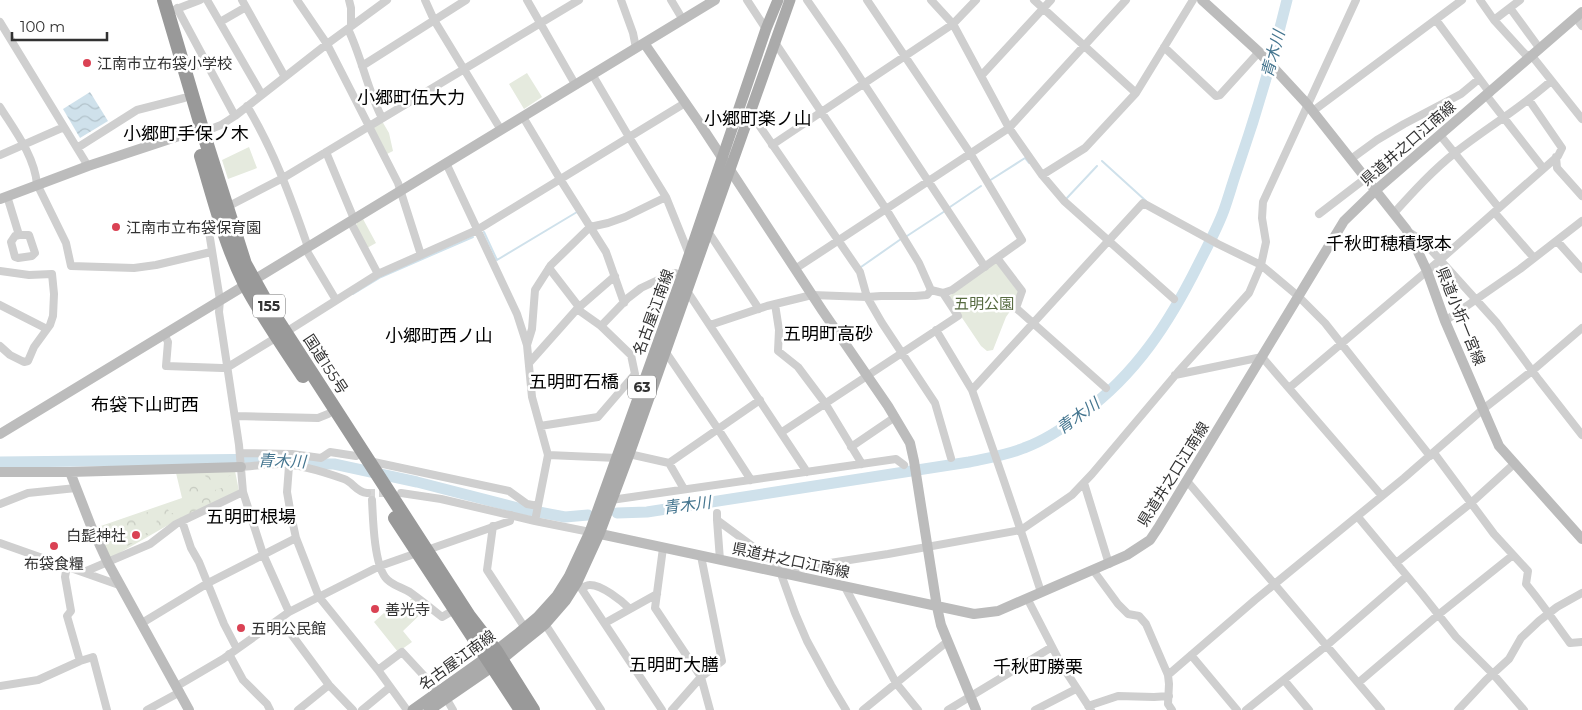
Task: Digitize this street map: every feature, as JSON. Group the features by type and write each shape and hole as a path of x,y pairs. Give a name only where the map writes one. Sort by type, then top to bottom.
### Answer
{"highway":[{"name":"国道155号","path":"154,0 184,98 228,207 250,282"},
{"name":"国道155号","path":"170,7 198,132 221,221 250,282 328,414 363,460"},
{"name":"国道155号","path":"281,334 363,460 374,486 469,616 521,710"},
{"name":"国道155号","path":"422,552 454,610 533,710"}],"main road":[{"name":"名古屋江南線","path":"413,710 442,695 545,624 580,585 617,458 682,276 766,29 778,0"},
{"name":"名古屋江南線","path":"494,659 557,596 611,500 790,0"},
{"name":"名古屋江南線","path":"429,710 442,695"}],"street":[{"path":"200,0 170,7 206,61 235,116"},
{"path":"207,0 262,95"},
{"path":"297,0 327,44 401,191 421,255"},
{"path":"350,0 350,27 372,99 382,118"},
{"path":"19,235 3,198 88,166 221,125 387,0"},
{"path":"425,0 434,20 501,130"},
{"path":"362,66 466,0"},
{"path":"527,0 575,84"},
{"path":"228,207 284,178 579,0"},
{"path":"621,0 633,33 640,45 685,103 812,295 868,375 910,443 941,625 976,710"},
{"path":"671,0 682,20"},
{"path":"0,434 716,0"},
{"path":"747,0 766,29"},
{"path":"807,0 865,84 985,267"},
{"path":"774,41 886,209 919,262 932,290 943,293 952,290 1022,240 970,153 867,0"},
{"path":"931,0 953,24 1009,128 1042,175 1064,201 1174,299"},
{"path":"772,145 953,24 976,0"},
{"path":"1034,0 1083,47 1136,93"},
{"path":"981,76 1051,0"},
{"path":"795,269 1009,128 1126,0"},
{"path":"1042,175 1085,148 1136,93 1193,0"},
{"name":"県道小折一宮線","path":"1202,0 1261,54 1310,107 1406,229 1427,271 1445,320 1498,446 1582,539"},
{"path":"781,574 785,570 1021,530 1072,495 1248,293 1261,265 1266,242 1262,218 1263,202 1310,107 1356,0"},
{"path":"1310,107 1462,0"},
{"path":"1480,0 1494,20 1525,54 1536,53"},
{"path":"1494,20 1520,0"},
{"path":"220,22 244,4 285,76"},
{"path":"1510,8 1551,81 1582,118"},
{"name":"県道井之口江南線","path":"594,533 974,614 988,613 1027,598 1127,555 1150,540 1344,221 1376,190 1440,135 1536,53 1580,19"},
{"path":"1436,20 1479,79 1503,117 1543,168"},
{"path":"0,22 88,166"},
{"path":"1164,47 1216,96 1220,95 1261,54"},
{"path":"185,72 206,61"},
{"path":"592,74 666,197 689,254"},
{"path":"1351,159 1377,140 1404,124 1461,94 1479,79"},
{"path":"1394,213 1433,171 1454,153 1529,100 1551,81"},
{"path":"77,148 137,110 184,98"},
{"path":"1289,388 1440,260 1556,157 1562,148 1529,100"},
{"path":"164,334 168,342 166,366 228,367 378,274 477,230 685,103"},
{"path":"247,106 284,178 307,247 336,300"},
{"path":"0,107 24,145 36,175 37,184 66,243 71,266 134,268 156,265 211,252"},
{"path":"750,112 860,272 867,297 935,403 951,458"},
{"path":"523,116 606,252 624,303"},
{"path":"0,155 64,127"},
{"path":"1440,135 1534,258"},
{"path":"326,152 352,220 378,274"},
{"path":"1556,157 1557,168 1582,196"},
{"path":"446,163 517,314 527,344 532,397 548,455 535,519"},
{"path":"1319,214 1366,178"},
{"path":"527,344 532,329 536,290 549,268 590,227 625,217 666,197"},
{"path":"972,390 1143,203 1206,238 1261,265 1298,296 1325,323 1432,454 1494,534 1528,571 1526,584 1570,643 1582,642"},
{"path":"221,221 212,224 209,232 220,300 220,312 240,454 243,492 263,554 289,612"},
{"path":"1445,320 1476,300 1582,221"},
{"path":"1406,229 1424,241 1497,322 1582,435"},
{"path":"706,235 711,236 759,309"},
{"path":"1557,241 1582,269"},
{"path":"997,258 1022,291 1016,308 1106,388"},
{"path":"540,426 598,417 635,374 631,355 601,326 578,308 549,268"},
{"path":"0,271 29,275 52,274 54,306 50,325 34,347 28,361 24,362 16,358 0,346"},
{"path":"601,326 641,288 675,273 682,276"},
{"path":"529,363 578,308 615,276"},
{"path":"710,325 775,304 812,295 915,296 926,295 932,290"},
{"path":"686,291 807,472"},
{"path":"782,432 958,316 943,293"},
{"path":"775,304 780,330 778,351 798,367 825,403 862,464"},
{"path":"0,305 47,329"},
{"path":"1168,675 1582,328"},
{"path":"936,330 972,390 1041,592"},
{"path":"664,351 751,480"},
{"path":"1175,375 1262,356 1382,496"},
{"path":"624,387 641,392"},
{"path":"669,463 760,400"},
{"path":"235,416 318,418 328,414"},
{"path":"851,447 895,417"},
{"path":"240,454 292,454 321,458 330,452 509,491 527,504 537,507"},
{"path":"629,454 669,463 684,489"},
{"path":"548,455 617,458"},
{"path":"611,500 896,459 904,466"},
{"path":"0,472 70,472 281,464 322,472 348,480 362,492 374,486"},
{"path":"1396,563 1514,464"},
{"path":"289,466 287,492 296,538 319,597 378,670 407,710"},
{"path":"70,472 108,563 189,710"},
{"path":"1187,481 1381,710"},
{"path":"1084,483 1109,564"},
{"path":"0,504 28,493 76,488"},
{"path":"84,572 150,544 182,521 243,492"},
{"path":"401,494 441,499 594,533"},
{"path":"372,500 373,525 380,566 385,577 391,583 410,592 442,617 454,610"},
{"path":"147,710 289,612 380,566 510,521 511,515"},
{"path":"720,560 717,516 774,562 781,574 794,613 807,641 846,710"},
{"path":"1358,517 1456,636 1493,674 1524,710"},
{"path":"182,521 191,548 237,649"},
{"path":"493,526 487,570 525,628"},
{"path":"142,622 208,583 296,538"},
{"path":"0,543 120,585"},
{"path":"663,548 655,608 701,676 710,710"},
{"path":"1358,683 1438,614 1513,554"},
{"path":"672,710 701,676 722,661 701,556"},
{"path":"67,566 65,577 72,611 67,616 80,661"},
{"path":"1093,570 1118,604 1128,614 1139,616 1146,624 1168,675 1170,684 1168,704 1172,710"},
{"path":"1246,710 1326,646 1407,576"},
{"path":"580,585 590,585 604,590 630,609"},
{"path":"580,585 662,710"},
{"path":"845,587 896,683 918,710"},
{"path":"1458,710 1509,659 1521,638 1557,606 1582,593"},
{"path":"605,623 657,594"},
{"path":"1027,598 1052,647 1089,708 1118,696 1169,696"},
{"path":"280,619 328,685 353,710"},
{"path":"545,624 600,710"},
{"path":"863,710 948,641"},
{"path":"948,710 1052,647"},
{"path":"378,670 402,652 442,695 453,710"},
{"path":"229,654 244,680 267,704 270,710"},
{"path":"1191,655 1237,710"},
{"path":"0,686 38,680 80,661 94,657 107,710"},
{"path":"1284,680 1308,710"},
{"path":"297,710 328,685"},
{"path":"362,710 390,687"},
{"path":"1035,710 1076,689"}],"green space":[{"path":"527,73 542,97 524,109 509,84"},
{"path":"382,121 389,133 393,151 385,155 372,127"},
{"path":"249,147 257,168 228,179 222,160"},
{"path":"363,219 376,243 367,248 356,228 357,222"},
{"name":"五明公園","path":"996,262 1018,292 993,350 987,351 981,346 948,297"},
{"path":"235,471 239,491 177,520 109,559 95,528 182,498 176,473"},
{"path":"206,473 233,473 214,483 205,476"},
{"path":"196,479 208,484 209,490 188,500 190,482"},
{"path":"231,485 237,491 219,499 215,490"},
{"path":"211,492 215,501 186,515 182,506"},
{"path":"166,506 170,513 178,513 178,517 155,530 159,508"},
{"path":"148,512 145,526 130,534 101,535 99,528"},
{"path":"152,530 153,532 111,555 110,553"},
{"path":"412,598 426,609 403,631 412,642 398,652 374,622 385,612 388,616 392,613 394,616"}],"water":[{"path":"90,92 108,121 80,138 63,109"}],"waterway":[{"name":"青木川","path":"617,513 647,512 990,458 1040,441 1083,413 1119,382 1150,346 1175,307 1212,238 1224,210 1252,126 1287,0"},
{"path":"989,181 1025,158 1029,163"},
{"path":"1102,161 1146,201"},
{"path":"1066,199 1097,166"},
{"path":"950,207 981,186"},
{"path":"907,236 945,211"},
{"path":"484,232 497,260 577,212"},
{"path":"353,294 381,277 473,237"},
{"path":"861,267 901,239"},
{"name":"青木川","path":"0,462 291,459 321,464 334,464 417,482 518,508 565,517 588,515"}],"tunnel":[{"path":"367,493 390,493"}],"place":[{"name":"江南市立布袋小学校","path":"87,63"},
{"name":"江南市立布袋保育園","path":"116,227"},
{"name":"白髭神社","path":"136,535"},
{"name":"布袋食糧","path":"54,546"},
{"name":"善光寺","path":"375,609"},
{"name":"五明公民館","path":"241,628"}],"district":[{"name":"小郷町伍大力","path":"411,98"},
{"name":"小郷町楽ノ山","path":"758,119"},
{"name":"小郷町手保ノ木","path":"186,134"},
{"name":"千秋町穂積塚本","path":"1389,244"},
{"name":"五明町高砂","path":"828,334"},
{"name":"小郷町西ノ山","path":"439,336"},
{"name":"五明町石橋","path":"574,382"},
{"name":"布袋下山町西","path":"145,405"},
{"name":"五明町根場","path":"251,517"},
{"name":"五明町大膳","path":"674,665"},
{"name":"千秋町勝栗","path":"1038,667"}]}
